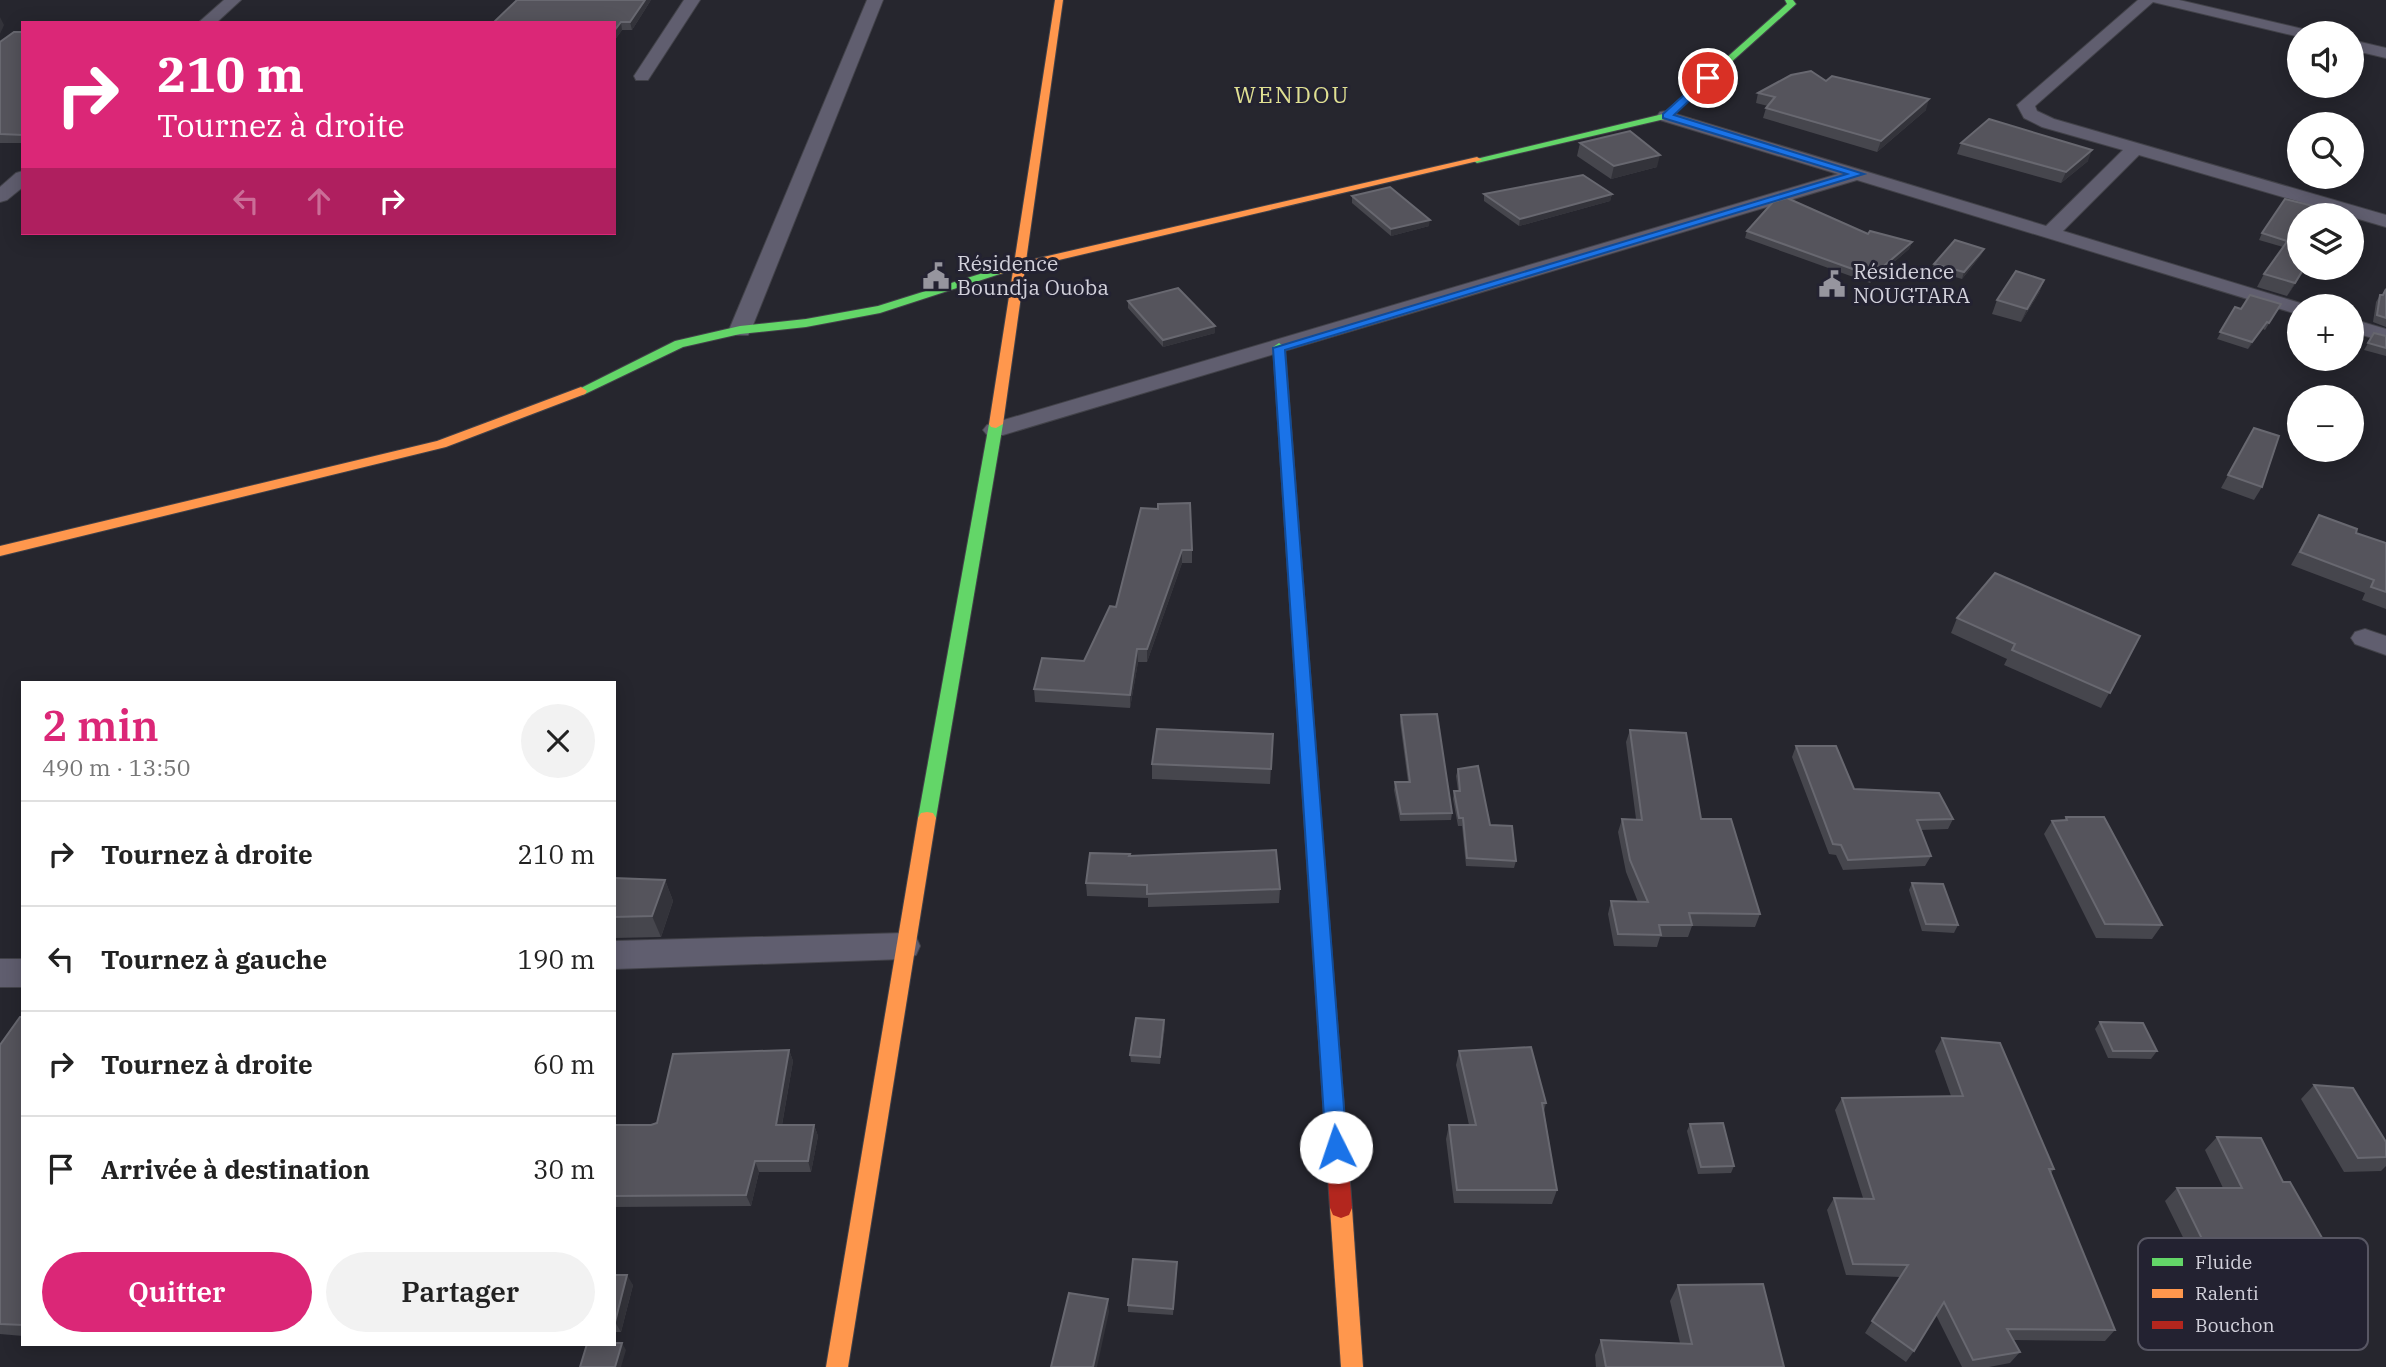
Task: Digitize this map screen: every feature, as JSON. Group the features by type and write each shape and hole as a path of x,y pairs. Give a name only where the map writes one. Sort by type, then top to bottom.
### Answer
{"street":[{"path":"208,21 233,0"},
{"path":"642,76 692,0"},
{"path":"740,330 875,0"},
{"path":"837,1367 904,946 995,430 1059,0"},
{"path":"0,551 441,444 581,391 679,344 740,330 806,323 880,309 1018,265 1667,116 1792,4 1789,0"},
{"path":"2147,0 2026,105 2030,114 2048,123 2386,221"},
{"path":"2158,0 2287,30"},
{"path":"2364,48 2386,53"},
{"path":"1667,116 2287,305"},
{"path":"2050,233 2135,149"},
{"path":"995,430 1279,348 1858,174"},
{"path":"0,196 21,179"},
{"path":"2364,329 2386,336"},
{"path":"1279,348 1352,1367"},
{"path":"616,955 904,946"},
{"path":"0,973 21,973"}],"building":[{"path":"517,0 645,0 630,22 621,22 616,28 616,21 495,21"},
{"path":"14,32 21,32 21,135 0,134 0,42"},
{"path":"1811,71 1826,81 1832,76 1929,99 1881,141 1766,108 1775,97 1758,93 1791,75"},
{"path":"1989,119 2092,150 2066,172 1961,143"},
{"path":"1630,131 1660,155 1614,166 1580,143"},
{"path":"1583,175 1612,194 1520,219 1484,194"},
{"path":"1390,187 1430,220 1391,229 1352,196"},
{"path":"1787,198 1868,234 1870,231 1912,242 1872,276 1747,231 1773,202"},
{"path":"2285,199 2301,203 2287,203 2287,241 2262,233"},
{"path":"1955,240 1984,249 1964,272 1934,264"},
{"path":"2287,242 2287,280 2297,280 2295,283 2264,274"},
{"path":"2016,271 2044,280 2027,309 1997,300"},
{"path":"1178,288 1215,326 1163,340 1128,301"},
{"path":"2386,289 2386,318 2377,315 2380,295 2383,295"},
{"path":"2250,295 2281,304 2269,323 2267,322 2252,342 2220,332 2235,307 2241,309"},
{"path":"2374,333 2386,336 2386,348 2368,343"},
{"path":"2254,428 2279,436 2262,487 2228,475"},
{"path":"1190,503 1192,550 1182,550 1147,649 1137,649 1130,695 1034,689 1042,658 1084,661 1110,606 1116,607 1141,508 1158,509 1158,504"},
{"path":"2319,515 2357,529 2356,533 2386,543 2386,592 2371,587 2374,580 2300,552"},
{"path":"1995,573 2140,636 2110,693 2012,650 2015,644 1957,618"},
{"path":"1437,714 1452,813 1401,814 1395,782 1410,782 1401,715"},
{"path":"1157,729 1273,734 1271,769 1152,764"},
{"path":"1630,730 1686,733 1701,819 1731,819 1760,914 1689,913 1692,925 1659,925 1661,935 1618,934 1611,901 1648,902 1630,860 1622,819 1642,820"},
{"path":"1796,746 1836,746 1854,789 1939,793 1953,819 1917,820 1931,856 1848,860 1841,845 1833,844"},
{"path":"1478,766 1490,825 1512,826 1516,861 1467,858 1463,818 1459,818 1454,791 1460,791 1458,769"},
{"path":"2066,817 2104,817 2162,925 2105,924 2052,821 2067,820"},
{"path":"1276,850 1280,889 1147,894 1147,885 1086,883 1090,853 1130,854 1129,856"},
{"path":"616,878 665,880 652,916 616,917"},
{"path":"1912,883 1943,884 1958,925 1926,924"},
{"path":"21,1017 21,1325 0,1324 0,1045"},
{"path":"1136,1018 1164,1020 1160,1057 1130,1055"},
{"path":"2100,1022 2143,1023 2157,1051 2113,1051"},
{"path":"1942,1038 2000,1043 2054,1169 2049,1169 2115,1330 2007,1329 2020,1352 1973,1360 1944,1302 1914,1351 1872,1321 1908,1265 1853,1264 1834,1198 1874,1199 1842,1098 1963,1096"},
{"path":"1531,1047 1546,1103 1542,1103 1557,1190 1457,1190 1449,1125 1476,1125 1459,1051"},
{"path":"789,1050 776,1125 814,1125 808,1161 755,1161 746,1195 616,1196 616,1125 657,1123 673,1054"},
{"path":"2314,1085 2353,1088 2386,1142 2386,1157 2358,1158"},
{"path":"1723,1123 1734,1166 1701,1167 1690,1124"},
{"path":"2217,1137 2261,1138 2283,1182 2290,1182 2322,1238 2202,1238 2177,1188 2242,1188"},
{"path":"1133,1259 1177,1262 1173,1309 1128,1305"},
{"path":"616,1275 627,1275 616,1318"},
{"path":"1763,1284 1784,1367 1606,1367 1601,1340 1692,1344 1678,1285"},
{"path":"1069,1293 1108,1299 1093,1367 1051,1367"},
{"path":"616,1343 622,1343 615,1367 580,1367 586,1346 616,1346"}],"traffic: fast":[{"path":"1477,160 1666,116 1792,4 1789,0"},
{"path":"581,391 679,344 740,330 806,323 880,309 999,271"},
{"path":"1279,347 1318,894"},
{"path":"927,818 996,424"}],"traffic: slow":[{"path":"996,424 1059,0"},
{"path":"999,271 1477,160"},
{"path":"0,551 441,444 581,391"},
{"path":"837,1367 927,818"},
{"path":"1341,1208 1352,1367"}],"traffic: jam":[{"path":"1318,894 1341,1208"}],"place":[{"name":"Résidence Boundja Ouoba","path":"936,276"},
{"name":"Résidence NOUGTARA","path":"1832,284"}],"district":[{"name":"WENDOU","path":"1292,95"}],"route":[{"path":"1336,1147 1279,348 1858,174 1667,116 1708,78"}]}
